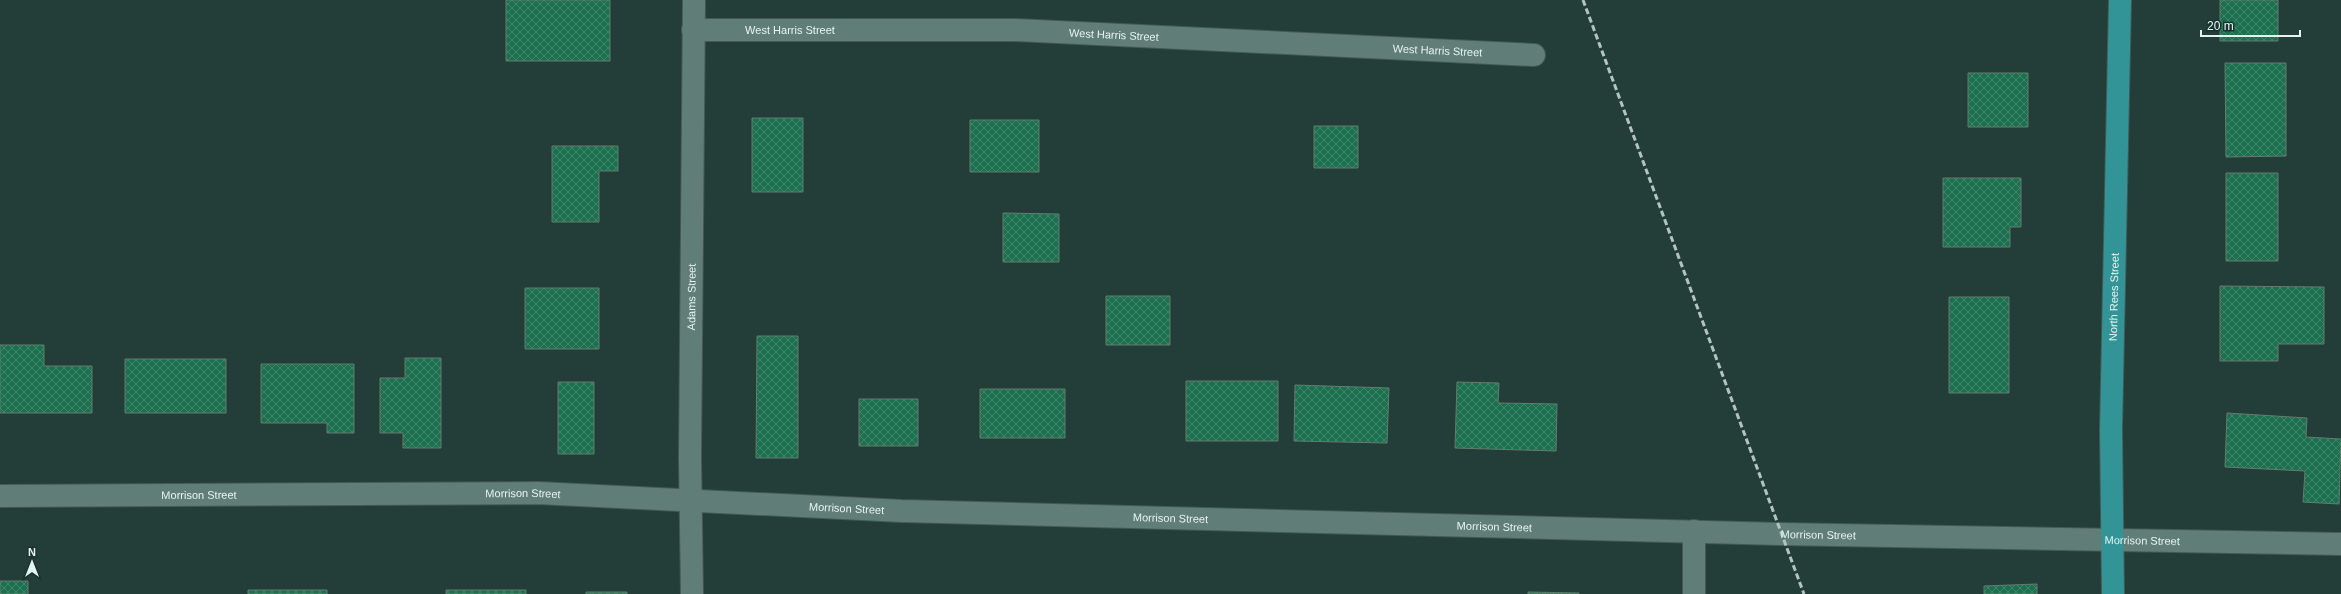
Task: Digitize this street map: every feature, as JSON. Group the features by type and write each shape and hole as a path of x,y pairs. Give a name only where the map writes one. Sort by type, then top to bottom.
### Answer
{"main road":[{"name":"North Rees Street","path":"2112,594 2111,422 2120,0"}],"street":[{"name":"Adams Street","path":"692,594 692,499 690,450 694,0"},
{"name":"West Harris Street","path":"693,30 1016,30 1534,55"},
{"name":"Morrison Street","path":"0,496 538,493 692,499 902,511 1694,531 2341,544"},
{"path":"1694,531 1694,594"}],"building":[{"path":"506,0 610,0 610,61 506,61"},
{"path":"2220,0 2278,0 2278,41 2220,41"},
{"path":"2225,63 2286,63 2286,156 2226,157"},
{"path":"1968,73 2028,73 2028,127 1968,127"},
{"path":"752,118 803,118 803,192 752,192"},
{"path":"970,120 1039,120 1039,172 970,172"},
{"path":"1314,126 1358,126 1358,168 1314,168"},
{"path":"552,146 618,146 618,171 599,171 599,222 552,222"},
{"path":"2226,173 2278,173 2278,261 2226,261"},
{"path":"1943,178 2021,178 2021,227 2010,227 2010,247 1943,247"},
{"path":"1003,213 1059,214 1059,262 1003,262"},
{"path":"2220,286 2324,287 2324,344 2278,344 2278,361 2220,361"},
{"path":"525,288 599,288 599,349 525,349"},
{"path":"1106,296 1170,296 1170,345 1106,345"},
{"path":"1949,297 2009,297 2009,393 1949,393"},
{"path":"757,336 798,336 798,458 756,458"},
{"path":"0,345 44,345 44,366 92,366 92,413 0,413"},
{"path":"405,358 441,358 441,448 403,448 403,433 380,433 380,378 405,378"},
{"path":"125,359 226,359 226,413 125,413"},
{"path":"261,364 354,364 354,433 327,433 327,423 261,423"},
{"path":"1186,381 1278,381 1278,441 1186,441"},
{"path":"558,382 594,382 594,454 558,454"},
{"path":"1457,382 1499,383 1498,403 1557,404 1556,451 1455,448"},
{"path":"1295,385 1389,388 1387,443 1294,441"},
{"path":"980,389 1065,389 1065,438 980,438"},
{"path":"859,399 918,399 918,446 859,446"},
{"path":"2227,413 2307,418 2306,437 2341,439 2339,504 2303,502 2305,471 2225,467"},
{"path":"0,581 28,581 28,594 0,594"},
{"path":"2037,584 2037,594 1984,594 1984,586"},
{"path":"248,590 327,590 327,594 248,594"},
{"path":"446,590 526,590 526,594 446,594"},
{"path":"586,592 627,592 627,594 586,594"},
{"path":"1528,592 1579,593 1579,594 1528,594"}],"railway":[{"path":"1583,0 1804,594"}]}
